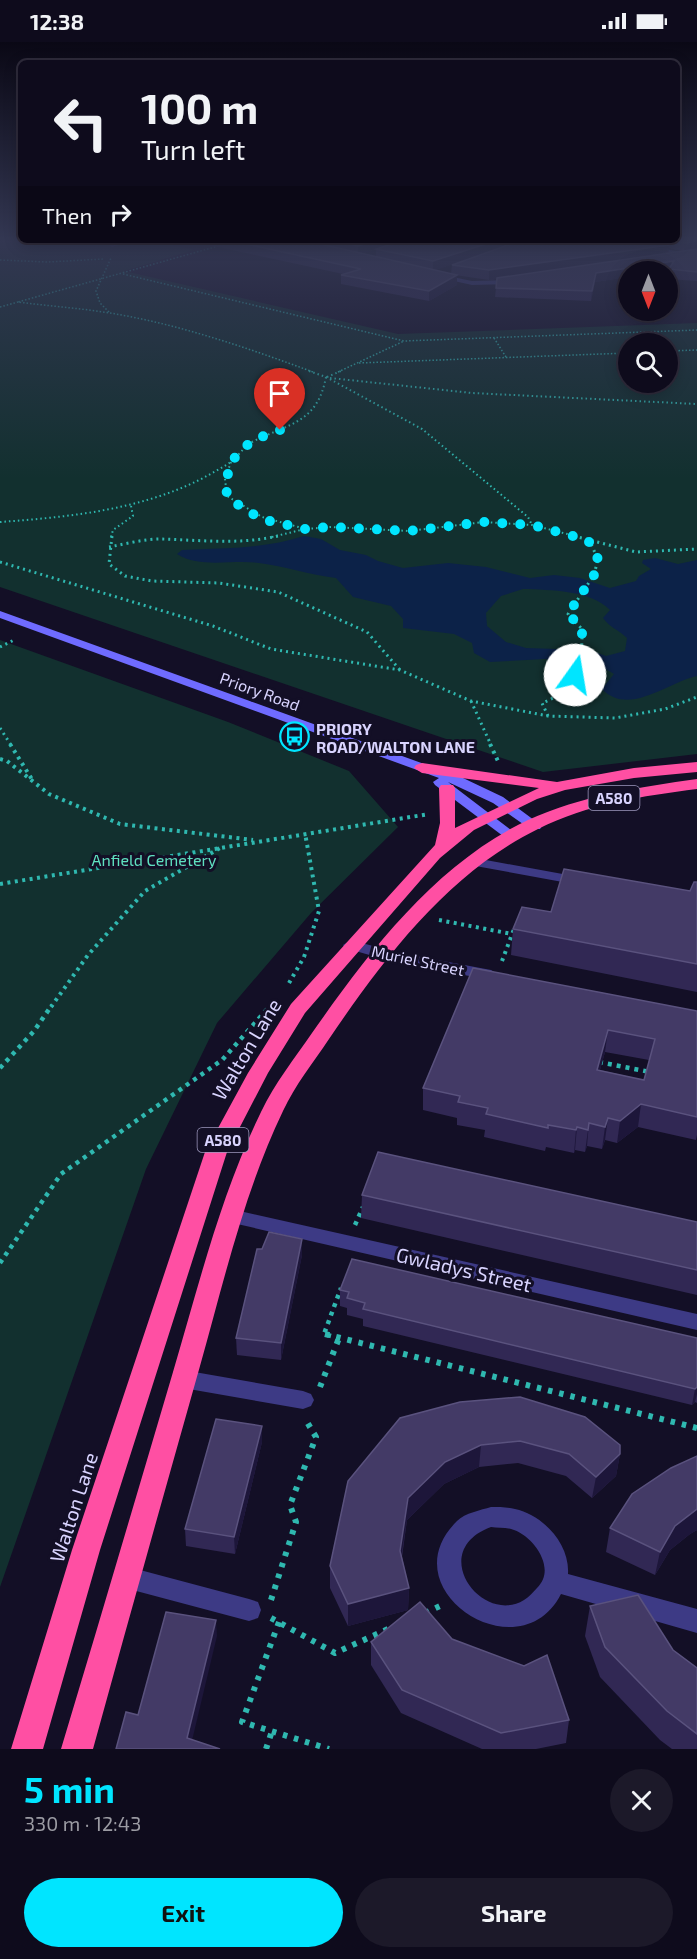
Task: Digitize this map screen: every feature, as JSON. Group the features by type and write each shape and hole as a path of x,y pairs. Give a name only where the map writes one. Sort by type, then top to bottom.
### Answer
{"highway":[{"name":"Walton Lane","path":"27,1749 86,1550 216,1152 258,1073 298,1009 351,945 443,846 485,815 562,786 634,772 697,767"},
{"path":"426,770 562,786"},
{"name":"A580","path":"77,1749 124,1577 231,1216 259,1141 290,1078 381,953 455,875 512,836 560,813 605,800 697,784"},
{"path":"443,846 448,823 447,788"}],"street":[{"name":"Priory Road","path":"0,614 426,770 462,780 508,805 535,826"},
{"path":"426,770 512,836"},
{"path":"475,862 599,885"},
{"name":"Muriel Street","path":"351,945 503,977"},
{"name":"Gwladys Street","path":"231,1216 697,1322"},
{"path":"183,1379 311,1400"},
{"path":"491,1517 516,1519 542,1534 556,1558 556,1582 539,1607 514,1617 485,1613 460,1597 449,1574 451,1546 467,1527 491,1517"},
{"path":"124,1577 257,1612"},
{"path":"556,1582 697,1621"}],"path":[{"path":"140,320 267,355 326,377 422,429 528,517 532,525"},
{"path":"316,320 404,341 697,330"},
{"path":"494,338 506,357"},
{"path":"326,377 404,341"},
{"path":"678,351 697,350"},
{"path":"359,363 618,353"},
{"path":"326,377 472,393 697,404"},
{"path":"0,522 54,519 130,506 193,481 231,462 248,444 292,426 314,413 325,392 326,377"},
{"path":"231,462 225,479 227,496 245,510 265,520 305,529"},
{"path":"130,506 134,516 113,530 109,547 109,564 125,576 152,580 219,583 278,592 367,632 400,670"},
{"path":"109,547 158,539 194,542 261,540 305,529 331,527 409,531 484,522 532,525 636,552 697,549"},
{"path":"548,716 542,703 565,692 575,675 582,648 582,628 568,614 592,578 598,559 588,540"},
{"path":"0,562 213,626 271,648 400,670 471,701 548,716 615,718 665,709 697,697"},
{"path":"0,728 35,783"},
{"path":"0,759 7,761 49,794 120,824 260,840"},
{"path":"0,884 436,813"},
{"path":"287,986 304,957 319,911 305,833"},
{"path":"0,1068 34,1031 88,955 145,891 223,846"},
{"path":"415,915 512,934"},
{"path":"503,977 516,923"},
{"path":"0,1263 61,1174 222,1060 280,995"},
{"path":"592,1060 662,1075"},
{"path":"349,1242 366,1198"},
{"path":"342,1284 324,1334 697,1428"},
{"path":"339,1338 311,1400 306,1421 316,1437 290,1505 296,1522 257,1612 335,1653 397,1625"},
{"path":"418,1616 460,1597"},
{"path":"279,1622 242,1722 329,1749"},
{"path":"266,1749 272,1731"}],"green space":[{"path":"0,320 336,320 398,334 697,323 697,754 543,772 0,587"},
{"name":"Anfield Cemetery","path":"0,640 228,722 349,771 398,827 311,913 217,1023 146,1169 0,1587"}],"water":[{"path":"304,536 321,539 340,550 366,555 403,568 448,563 486,567 530,578 554,575 580,578 610,588 636,581 639,576 651,569 642,563 643,560 655,558 678,564 697,560 697,676 649,695 624,700 613,697 602,689 614,674 604,668 545,659 490,662 474,653 472,643 454,634 403,628 403,619 391,606 353,597 336,578 259,563 196,561 177,554 182,550 243,547","holes":["523,589 570,592 602,603 610,610 603,618 627,638 625,651 606,656 589,650 526,648 506,642 487,626 486,613 501,596"]}],"building":[{"path":"564,869 690,891 694,882 697,882 697,964 513,929 522,907 551,912"},
{"path":"473,968 697,1011 697,1117 641,1104 620,1121 608,1118 605,1127 589,1123 588,1130 548,1125 548,1128 486,1114 488,1108 458,1102 460,1096 423,1088","holes":["608,1030 655,1039 644,1080 597,1070"]},
{"path":"378,1152 697,1222 697,1270 362,1195"},
{"path":"269,1232 302,1239 281,1343 236,1338 257,1249 262,1249"},
{"path":"352,1259 697,1338 697,1387 695,1389 363,1309 365,1303 347,1298 349,1292 340,1290"},
{"path":"520,1397 585,1417 620,1445 620,1454 596,1477 569,1454 520,1441 481,1445 445,1462 408,1498 400,1551 409,1588 348,1604 330,1566 348,1481 400,1418 460,1402"},
{"path":"216,1419 262,1426 234,1537 185,1529"},
{"path":"697,1456 697,1509 675,1526 660,1552 610,1528 632,1494 671,1468"},
{"path":"638,1595 673,1650 697,1668 697,1734 667,1711 605,1647 590,1606"},
{"path":"420,1602 452,1639 524,1666 547,1655 569,1720 501,1733 402,1690 371,1642"},
{"path":"166,1612 216,1620 187,1738 220,1749 116,1749 126,1712 138,1715"}],"place":[{"name":"PRIORY ROAD/WALTON LANE","path":"295,737"}],"route":[{"path":"280,430 248,444 238,452 231,462 225,479 227,496 245,510 265,520 305,529 331,527 372,531 409,531 484,522 532,525 588,540 598,559 594,575 568,614 582,628 582,648 575,675"}]}
